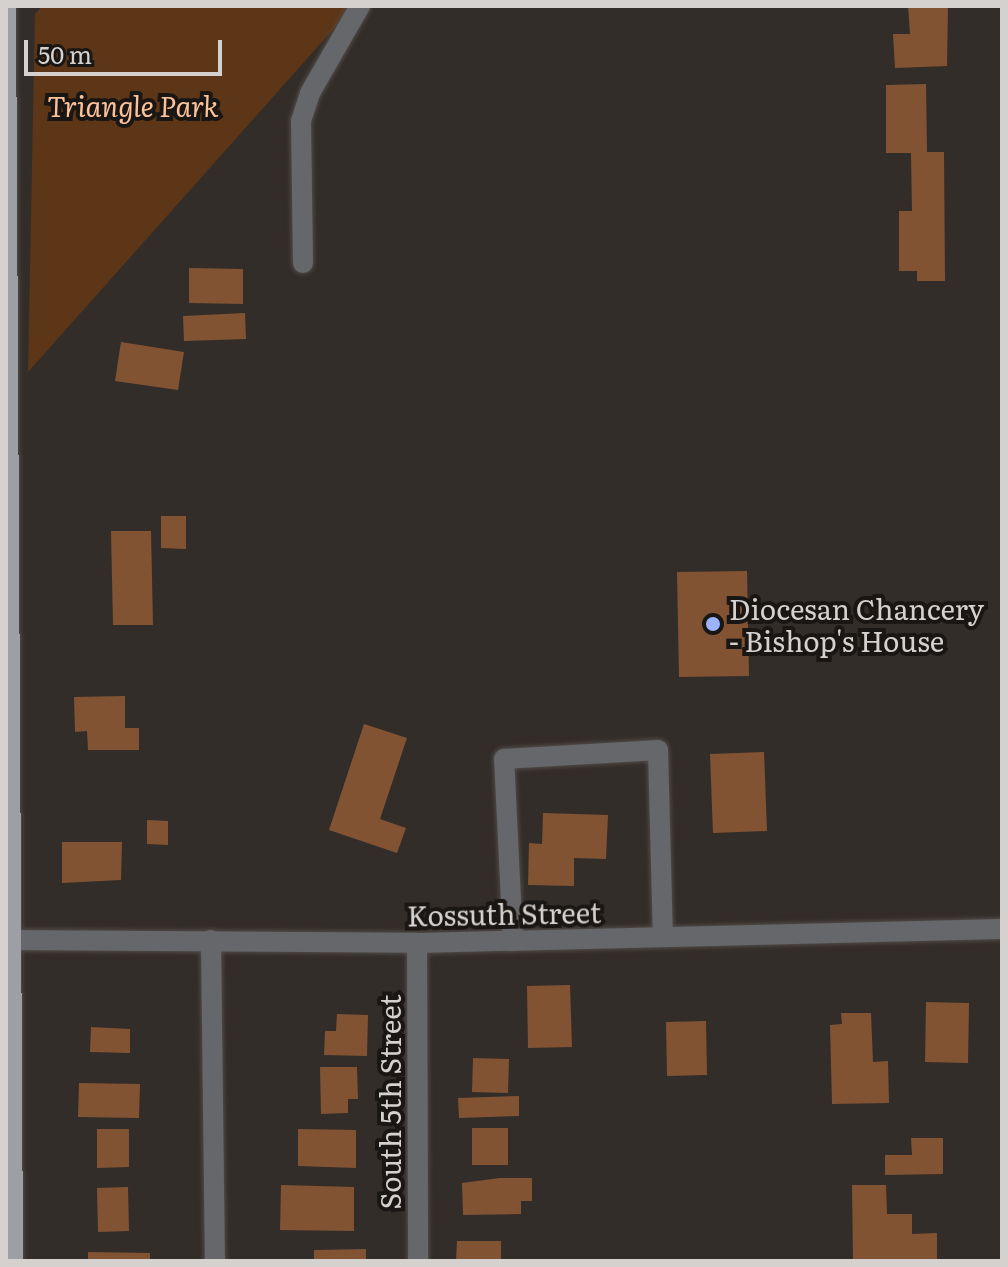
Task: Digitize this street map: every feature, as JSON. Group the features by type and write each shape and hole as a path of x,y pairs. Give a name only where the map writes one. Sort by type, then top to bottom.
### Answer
{"main road":[{"path":"6,6 13,1261"}],"street":[{"path":"303,263 301,121 310,93 360,6"},
{"path":"513,941 504,759 658,750 663,937"},
{"name":"Kossuth Street","path":"10,940 417,943 1002,929"},
{"path":"211,940 215,1261"},
{"name":"South 5th Street","path":"417,943 418,1261"}],"green space":[{"name":"Triangle Park","path":"42,6 354,6 28,372 35,14"}],"building":[{"path":"908,6 948,6 947,66 895,68 893,34 910,34"},
{"path":"926,84 927,152 944,152 945,281 917,281 917,271 899,271 899,211 912,211 911,153 886,153 886,85"},
{"path":"189,268 243,269 243,304 189,303"},
{"path":"245,313 246,339 184,341 183,316"},
{"path":"121,342 184,352 178,390 115,381"},
{"path":"161,516 186,516 186,549 161,548"},
{"path":"111,531 151,531 153,625 113,625"},
{"name":"Diocesan Chancery - Bishop's House","path":"747,571 749,676 679,677 677,572"},
{"path":"125,696 125,728 139,728 139,750 88,750 87,731 75,732 74,697"},
{"path":"364,724 407,738 380,819 406,828 397,853 329,830"},
{"path":"764,752 767,831 713,833 710,754"},
{"path":"543,813 608,815 606,859 574,858 574,886 528,885 529,843 542,844"},
{"path":"147,820 168,821 168,845 147,844"},
{"path":"62,842 122,842 121,880 62,883"},
{"path":"570,985 572,1047 528,1048 527,986"},
{"path":"926,1002 969,1003 968,1063 925,1062"},
{"path":"841,1013 871,1013 873,1062 888,1061 889,1103 832,1104 830,1025 842,1024"},
{"path":"337,1014 368,1015 367,1056 324,1055 325,1031 336,1031"},
{"path":"706,1021 707,1075 667,1076 666,1022"},
{"path":"91,1027 130,1029 130,1053 90,1052"},
{"path":"473,1058 509,1059 508,1093 472,1092"},
{"path":"320,1067 357,1067 358,1099 348,1099 348,1113 321,1114"},
{"path":"79,1083 140,1084 139,1118 78,1117"},
{"path":"519,1096 519,1116 459,1118 458,1098"},
{"path":"472,1128 508,1128 508,1165 472,1165"},
{"path":"97,1129 129,1129 129,1167 97,1168"},
{"path":"298,1129 356,1130 356,1168 298,1166"},
{"path":"911,1138 943,1138 943,1174 885,1175 885,1155 912,1155"},
{"path":"532,1178 532,1201 521,1201 521,1214 463,1215 462,1183"},
{"path":"281,1185 354,1187 354,1231 280,1230"},
{"path":"852,1185 886,1185 887,1214 912,1214 912,1234 937,1233 937,1261 853,1261"},
{"path":"128,1187 129,1231 98,1232 97,1188"},
{"path":"457,1241 501,1241 501,1261 456,1261"},
{"path":"366,1249 366,1261 314,1261 314,1250"},
{"path":"88,1252 150,1253 150,1261 88,1261"}],"place":[{"name":"Diocesan Chancery - Bishop's House","path":"713,624"}]}
